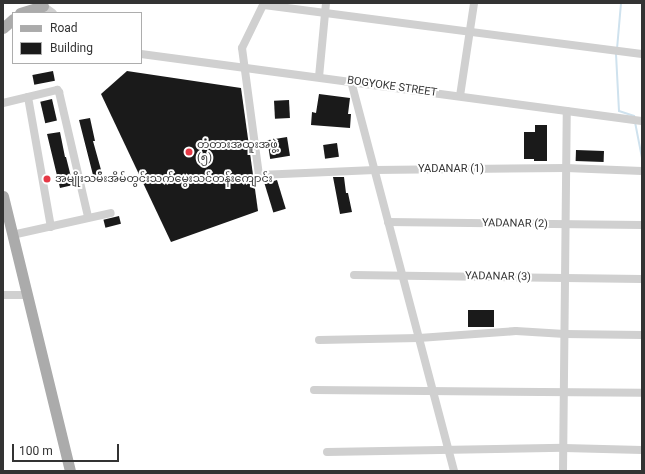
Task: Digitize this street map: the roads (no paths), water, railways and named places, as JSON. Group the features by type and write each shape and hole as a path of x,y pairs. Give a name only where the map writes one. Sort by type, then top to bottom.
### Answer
{"main road":[{"path":"22,12 41,4"},
{"path":"3,28 12,20"},
{"path":"3,196 70,471"}],"street":[{"path":"319,77 326,3"},
{"path":"460,96 471,32 474,3"},
{"path":"41,4 53,12"},
{"path":"244,69 242,48 264,4 642,54"},
{"name":"BOGYOKE STREET","path":"142,54 641,121"},
{"name":"YADANAR (1)","path":"244,69 259,175 375,170 566,168 642,171"},
{"path":"351,81 454,471"},
{"path":"3,103 57,90 59,92 88,217"},
{"path":"28,97 51,227"},
{"path":"563,471 567,111"},
{"path":"12,236 111,212"},
{"name":"YADANAR (2)","path":"388,222 642,225"},
{"name":"YADANAR (3)","path":"354,275 642,279"},
{"path":"3,295 28,295"},
{"path":"319,340 419,338 516,331 565,334 642,335"},
{"path":"314,390 642,393"},
{"path":"327,452 564,448 642,450"}],"waterway":[{"path":"617,49 621,3"},
{"path":"616,54 619,111 634,116 634,118"},
{"path":"635,122 642,158"}],"place":[{"name":"တံတားအထူးအဖွဲ့ (၅)","path":"189,152"},
{"name":"အမျိုးသမီးအိမ်တွင်းသက်မွေးသင်တန်းကျောင်း","path":"47,179"}]}
